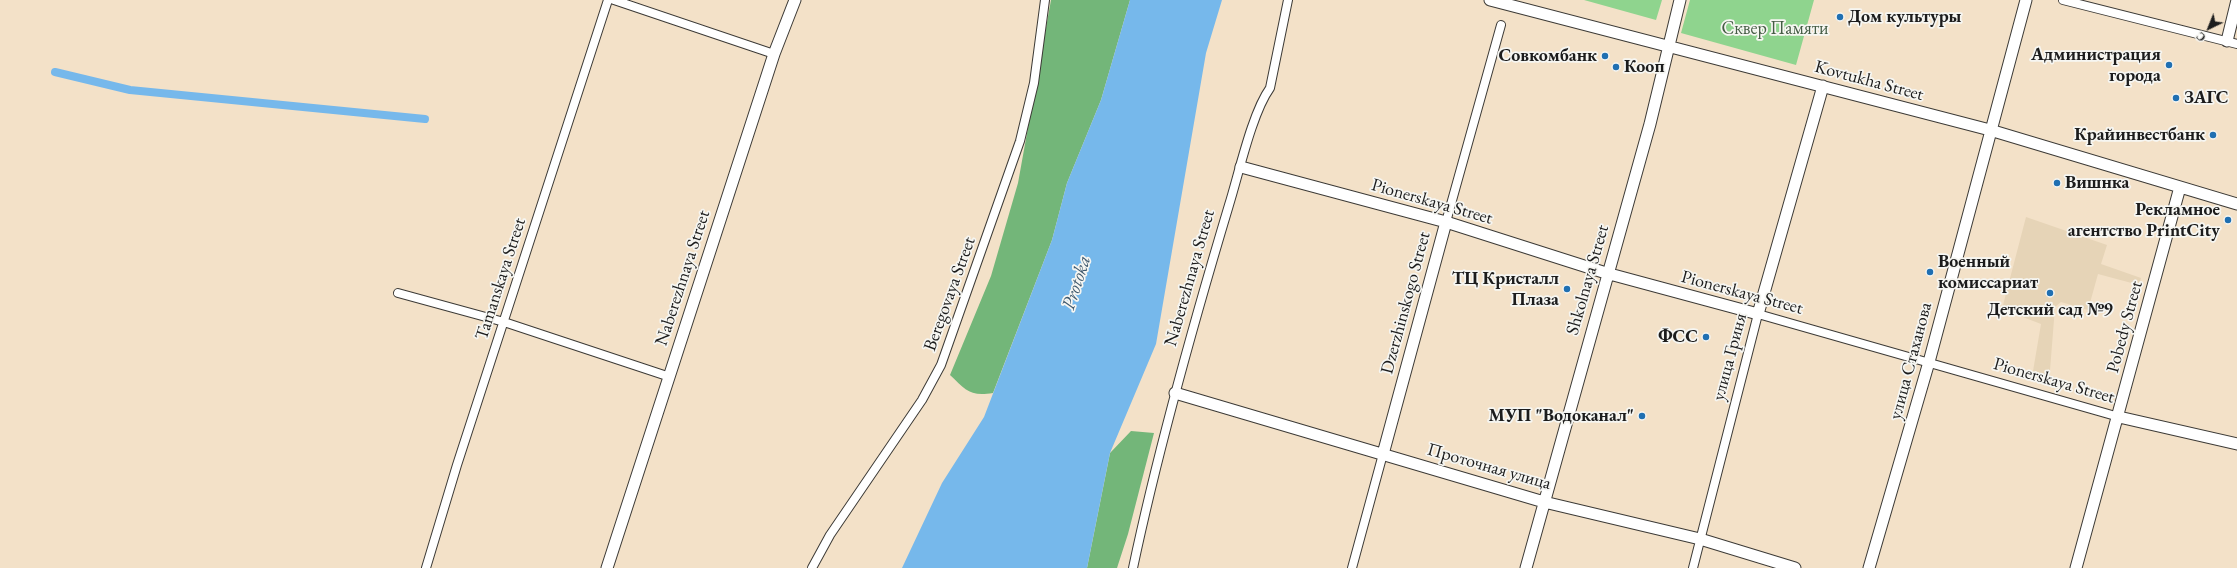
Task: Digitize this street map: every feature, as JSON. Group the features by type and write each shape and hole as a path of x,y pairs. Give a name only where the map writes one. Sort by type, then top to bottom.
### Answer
{"street":[{"name":"Tamanskaya Street","path":"426,568 457,465 608,0"},
{"path":"614,0 774,54"},
{"name":"Naberezhnaya Street","path":"607,568 774,54 795,0"},
{"name":"Beregovaya Street","path":"812,568 834,529 922,400 942,365 1020,141 1034,83 1045,0"},
{"name":"Naberezhnaya Street","path":"1133,568 1143,517 1192,326 1240,168 1264,97 1270,88 1288,0"},
{"name":"Kovtukha Street","path":"1490,0 1990,130 2237,204"},
{"name":"Shkolnaya Street","path":"1526,568 1606,274 1650,124 1667,47 1680,0"},
{"name":"улица Стаханова","path":"1869,568 1929,362 2026,0"},
{"path":"2063,0 2232,43 2237,0"},
{"name":"Dzerzhinskogo Street","path":"1352,568 1501,25"},
{"name":"улица Гриня","path":"1692,568 1758,314 1823,86"},
{"name":"Pionerskaya Street","path":"1240,168 1446,222 1606,274 1758,314 2119,417 2237,444"},
{"name":"Pobedy Street","path":"2076,568 2119,417 2180,188"},
{"path":"398,293 504,322 670,377"},
{"name":"Проточная улица","path":"1175,393 1544,502 1700,540 1795,568"}],"shaded area":[{"name":"Детский сад №9","path":"2026,217 2107,245 2101,264 2141,278 2139,285 2098,274 2088,310 2061,302 2055,307 2049,383 2032,377 2041,324 2002,309"}],"green space":[{"path":"1051,0 1130,0 1101,100 1067,183 1052,240 993,393 979,394 969,391 950,375 991,276 1018,183"},
{"path":"1584,0 1662,0 1656,20"},
{"name":"Сквер Памяти","path":"1690,0 1814,0 1796,65 1681,33"},
{"path":"1131,431 1154,433 1128,534 1117,568 1087,568 1110,453"}],"water":[{"name":"Protoka","path":"1130,0 1222,0 1206,53 1156,344 1110,453 1087,568 902,568 942,483 984,417 1052,240 1067,183 1101,100"}],"waterway":[{"path":"55,72 130,90 425,119"}],"place":[{"name":"Дом культуры","path":"1840,17"},
{"name":"Совкомбанк","path":"1605,56"},
{"name":"Администрация города","path":"2169,65"},
{"name":"Кооп","path":"1616,67"},
{"name":"ЗАГС","path":"2176,98"},
{"name":"Крайинвестбанк","path":"2213,135"},
{"name":"Вишнка","path":"2057,183"},
{"name":"Рекламное агентство PrintCity","path":"2228,220"},
{"name":"Военный комиссариат","path":"1930,272"},
{"name":"ТЦ Кристалл Плаза","path":"1567,289"},
{"name":"Детский сад №9","path":"2050,293"},
{"name":"ФСС","path":"1706,337"},
{"name":"МУП \"Водоканал\"","path":"1642,416"}]}
